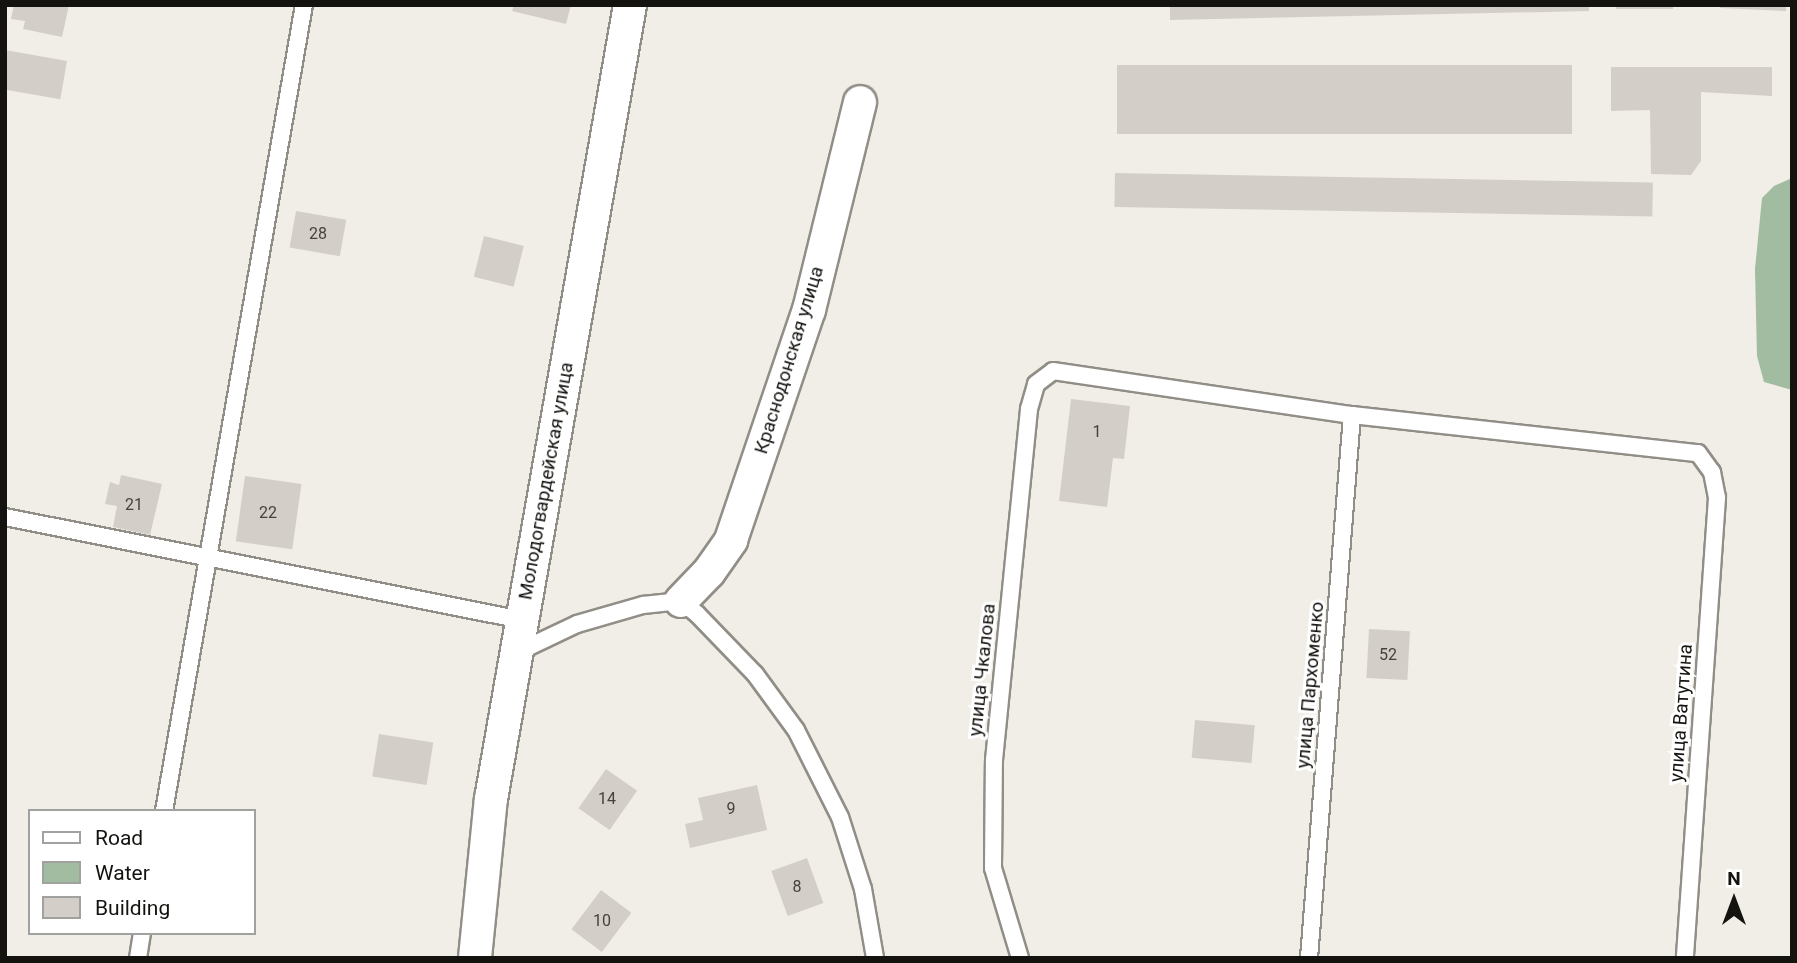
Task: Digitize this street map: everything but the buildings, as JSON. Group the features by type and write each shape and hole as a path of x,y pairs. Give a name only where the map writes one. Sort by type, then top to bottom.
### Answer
{"street":[{"name":"Молодогвардейская улица","path":"475,958 491,799 630,5"},
{"name":"Краснодонская улица","path":"681,601 709,572 731,540 809,310 860,102"}],"lane":[{"path":"164,809 304,5"},
{"name":"улица Чкалова","path":"1020,958 993,868 994,760 1029,409 1036,384 1053,371 1352,415"},
{"name":"улица Ватутина","path":"1352,415 1698,453 1713,471 1717,498 1685,958"},
{"name":"улица Пархоменко","path":"1309,958 1352,415"},
{"path":"5,517 210,555 522,620"},
{"path":"516,653 598,617 681,601 748,666 796,730 840,817 863,889 875,958"},
{"path":"138,958 142,935"}],"water":[{"path":"1792,178 1792,390 1764,382 1757,356 1755,269 1762,198 1774,186"}]}
